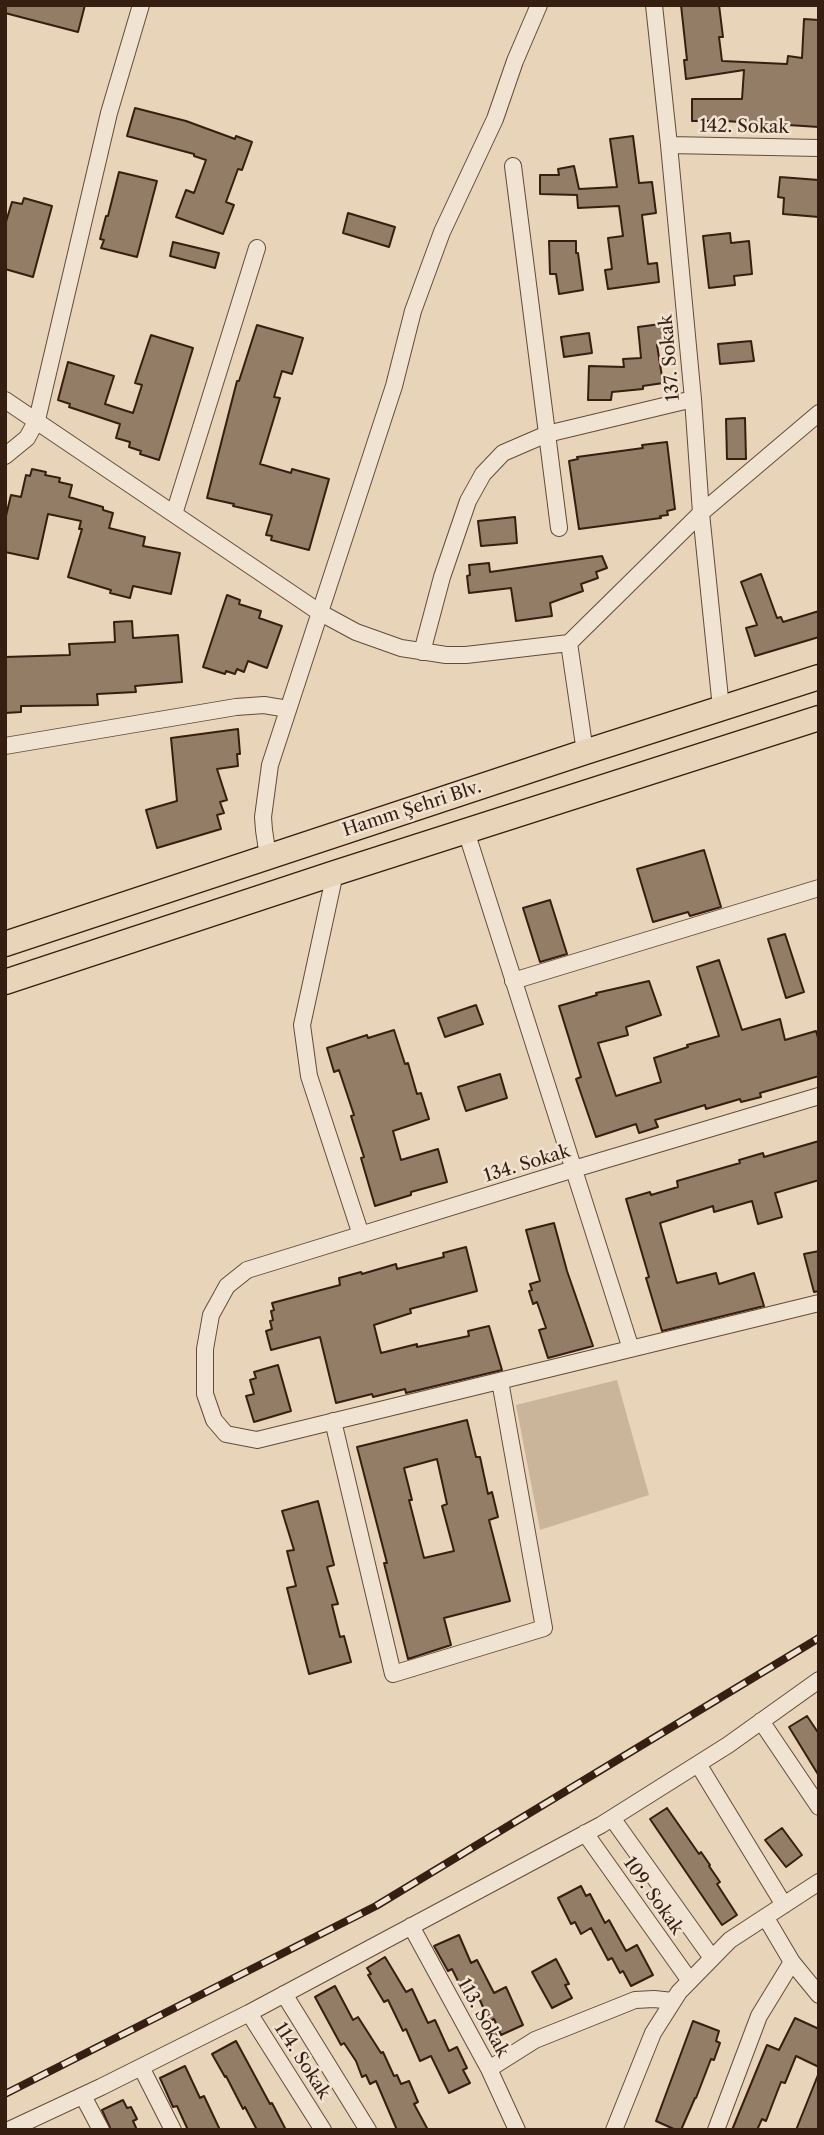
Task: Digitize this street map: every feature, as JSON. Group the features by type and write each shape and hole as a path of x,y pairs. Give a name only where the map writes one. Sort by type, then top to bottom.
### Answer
{"main road":[{"name":"Hamm Şehri Blv.","path":"5,944 819,677"},
{"path":"5,982 819,718"}],"street":[{"path":"5,456 27,438 37,421 109,113 141,5"},
{"path":"268,857 264,830 270,765 394,386 413,311 442,232 495,119 515,61 539,5"},
{"name":"137. Sokak","path":"654,5 721,708"},
{"name":"142. Sokak","path":"669,145 819,148"},
{"path":"513,166 559,528"},
{"path":"174,514 257,248"},
{"path":"422,652 442,577 468,500 483,474 503,453 547,434 693,399"},
{"path":"5,400 319,612 356,632 401,648 466,655 569,643 701,513 819,413"},
{"path":"569,643 585,752"},
{"path":"5,746 236,707 264,705 288,709"},
{"path":"466,831 631,1349"},
{"path":"335,873 302,1025 309,1076 361,1235"},
{"path":"513,981 819,888"},
{"name":"134. Sokak","path":"333,1421 257,1440 226,1434 214,1420 205,1394 205,1349 211,1315 227,1286 247,1270 819,1096"},
{"path":"500,1381 544,1628 393,1674 333,1421 819,1303"},
{"path":"19,2128 248,2013 612,1818 698,1764 819,1679"},
{"path":"761,1721 819,1807"},
{"path":"698,1764 784,1905"},
{"path":"612,1818 712,1958"},
{"name":"109. Sokak","path":"585,1833 690,1981"},
{"path":"614,2130 653,2033 673,2001 730,1940 819,1882"},
{"path":"766,1917 792,1962 819,1995"},
{"name":"113. Sokak","path":"411,1926 489,2069 517,2130"},
{"path":"716,2130 759,2016 792,1962"},
{"path":"284,1994 368,2130"},
{"path":"489,2069 535,2040 635,2000 654,1998 673,2001"},
{"name":"114. Sokak","path":"248,2013 323,2130"},
{"path":"141,2067 173,2130"},
{"path":"83,2096 101,2130"}],"shaded area":[{"path":"617,1380 649,1495 540,1530 516,1405"}],"building":[{"path":"5,5 85,5 78,32 5,13"},
{"path":"681,5 719,5 723,37 719,37 722,61 787,64 788,56 802,58 804,19 819,20 819,127 692,121 692,99 742,99 744,70 686,79 684,60 687,60"},
{"path":"135,108 252,142 242,170 238,169 226,202 234,205 223,234 176,217 186,190 194,193 206,160 194,154 127,136"},
{"path":"633,136 639,183 652,182 656,213 642,215 648,264 657,263 659,282 608,289 605,270 612,269 608,238 623,236 619,206 578,208 577,195 540,194 540,175 559,175 558,169 574,166 579,189 617,187 610,139"},
{"path":"119,172 157,181 137,257 101,248 104,240 100,239"},
{"path":"780,177 819,180 819,217 783,214 784,198 778,197"},
{"path":"24,198 52,206 33,277 5,269 5,225 12,202 22,204"},
{"path":"348,213 395,227 389,247 343,233"},
{"path":"730,233 731,243 749,241 752,274 734,276 735,285 709,288 703,236"},
{"path":"549,241 576,241 583,290 559,294 556,274 550,274"},
{"path":"173,242 219,253 215,268 170,256"},
{"path":"668,323 671,343 657,345 663,383 643,386 643,389 612,392 611,400 588,400 589,366 624,367 623,359 641,358 638,327"},
{"path":"257,325 303,338 292,374 282,371 274,397 280,398 260,464 291,473 292,469 329,479 309,550 271,540 272,536 266,535 272,515 207,498 237,381"},
{"path":"589,333 592,353 564,357 561,337"},
{"path":"151,335 193,348 159,460 140,454 141,451 129,447 130,442 116,438 120,424 69,407 70,404 58,400 68,362 114,376 105,404 133,413 142,385 135,383"},
{"path":"751,341 754,361 720,364 718,344"},
{"path":"745,418 746,459 727,459 726,419"},
{"path":"667,442 675,509 667,511 668,515 660,516 661,518 579,529 569,461 578,459 577,457"},
{"path":"32,469 46,472 45,475 60,478 59,482 72,485 69,497 103,507 103,510 113,513 109,528 145,537 143,546 180,553 171,594 133,586 130,598 68,577 82,529 79,529 81,521 48,514 38,559 5,552 5,520 11,495 21,497 26,475 30,476"},
{"path":"515,517 517,543 481,546 478,521"},
{"path":"602,556 607,568 596,572 598,578 581,584 583,591 550,603 552,616 516,621 511,588 469,593 469,565 489,563 490,572"},
{"path":"761,574 777,618 781,617 783,622 819,611 819,637 755,656 746,628 757,625 741,582"},
{"path":"227,595 240,600 239,604 261,611 259,618 282,626 267,668 248,661 244,672 237,669 235,674 226,671 225,674 203,667"},
{"path":"132,621 133,638 178,635 182,682 135,686 136,692 97,694 98,705 21,706 21,712 5,713 5,657 70,655 69,644 115,642 114,622"},
{"path":"238,729 238,766 217,769 227,800 220,802 224,813 217,815 221,829 157,848 146,810 177,801 171,738"},
{"path":"704,850 721,907 690,916 688,912 653,922 637,869"},
{"path":"550,900 567,954 540,962 523,908"},
{"path":"785,934 804,992 786,998 768,939"},
{"path":"719,960 742,1030 780,1019 785,1040 816,1031 819,1041 819,1076 760,1093 761,1097 741,1102 740,1099 706,1109 705,1105 655,1120 658,1127 639,1133 636,1124 596,1137 576,1079 581,1077 559,1006 597,995 596,993 649,981 661,1015 626,1027 628,1035 598,1043 616,1096 661,1082 654,1058 719,1036 697,967"},
{"path":"476,1005 483,1024 445,1037 438,1018"},
{"path":"394,1030 405,1064 408,1063 417,1094 421,1093 429,1119 393,1131 401,1160 438,1149 447,1182 375,1206 351,1116 354,1115 339,1070 334,1072 327,1048 367,1035 368,1038"},
{"path":"500,1074 507,1098 466,1111 458,1087"},
{"path":"819,1141 819,1180 775,1193 782,1217 758,1224 752,1201 714,1212 713,1206 660,1223 677,1283 716,1273 719,1284 754,1273 764,1306 662,1331 626,1199 678,1187 677,1181 740,1163 739,1160 763,1153 764,1157"},
{"path":"554,1223 567,1271 593,1346 548,1358 539,1330 546,1328 537,1302 533,1304 529,1291 532,1290 530,1284 540,1281 526,1230"},
{"path":"466,1247 477,1291 410,1309 411,1313 374,1325 381,1353 469,1336 468,1331 489,1326 502,1370 406,1393 405,1389 336,1403 320,1337 271,1350 266,1331 272,1329 272,1303 340,1285 339,1278 396,1264 397,1269 444,1257 443,1253"},
{"path":"819,1251 819,1291 814,1292 804,1254"},
{"path":"278,1365 291,1411 254,1422 246,1396 254,1394 250,1380 256,1378 254,1372"},
{"path":"467,1420 476,1457 480,1457 488,1494 492,1492 498,1517 489,1520 510,1601 444,1618 451,1645 408,1659 357,1447","holes":["437,1459 447,1504 442,1506 454,1551 424,1558 404,1468"]},
{"path":"318,1501 334,1565 327,1567 338,1604 332,1605 340,1637 344,1636 351,1662 309,1674 287,1588 296,1586 287,1551 294,1550 282,1511"},
{"path":"807,1716 819,1734 819,1776 789,1727"},
{"path":"667,1808 699,1854 701,1852 710,1865 720,1882 717,1884 737,1915 722,1925 650,1819"},
{"path":"782,1828 802,1855 786,1867 765,1840"},
{"path":"581,1886 586,1896 590,1894 605,1923 609,1920 626,1951 637,1945 653,1975 631,1986 612,1958 608,1960 591,1928 581,1934 575,1922 571,1924 558,1898"},
{"path":"459,1935 471,1963 477,1960 494,1993 506,1987 523,2025 501,2035 494,2019 489,2021 479,1998 469,2003 452,1969 448,1971 434,1946"},
{"path":"385,1957 406,1992 412,1989 428,2023 435,2020 449,2051 457,2047 467,2068 463,2070 470,2083 449,2093 431,2056 420,2061 406,2029 403,2031 388,2000 384,2002 368,1975 371,1974 367,1968"},
{"path":"556,1959 569,1984 565,1985 572,1998 552,2008 532,1972"},
{"path":"335,1986 353,2020 358,2017 381,2053 383,2052 394,2076 397,2075 401,2084 409,2081 418,2102 414,2104 428,2130 397,2130 376,2081 370,2084 366,2075 362,2077 356,2061 344,2043 341,2045 315,1997"},
{"path":"795,2018 819,2029 819,2067 796,2056 785,2083 781,2082 766,2121 762,2119 757,2130 732,2130 767,2045 779,2050"},
{"path":"693,2021 719,2031 716,2041 720,2043 681,2130 676,2130 656,2121"},
{"path":"236,2041 286,2130 257,2130 212,2054"},
{"path":"185,2066 200,2098 204,2096 220,2130 188,2130 177,2106 173,2107 160,2078"},
{"path":"818,2075 819,2130 796,2130"},
{"path":"123,2100 127,2108 131,2107 137,2119 133,2121 137,2130 111,2130 102,2110"}],"railway":[{"path":"5,2094 376,1906 819,1638"}]}
